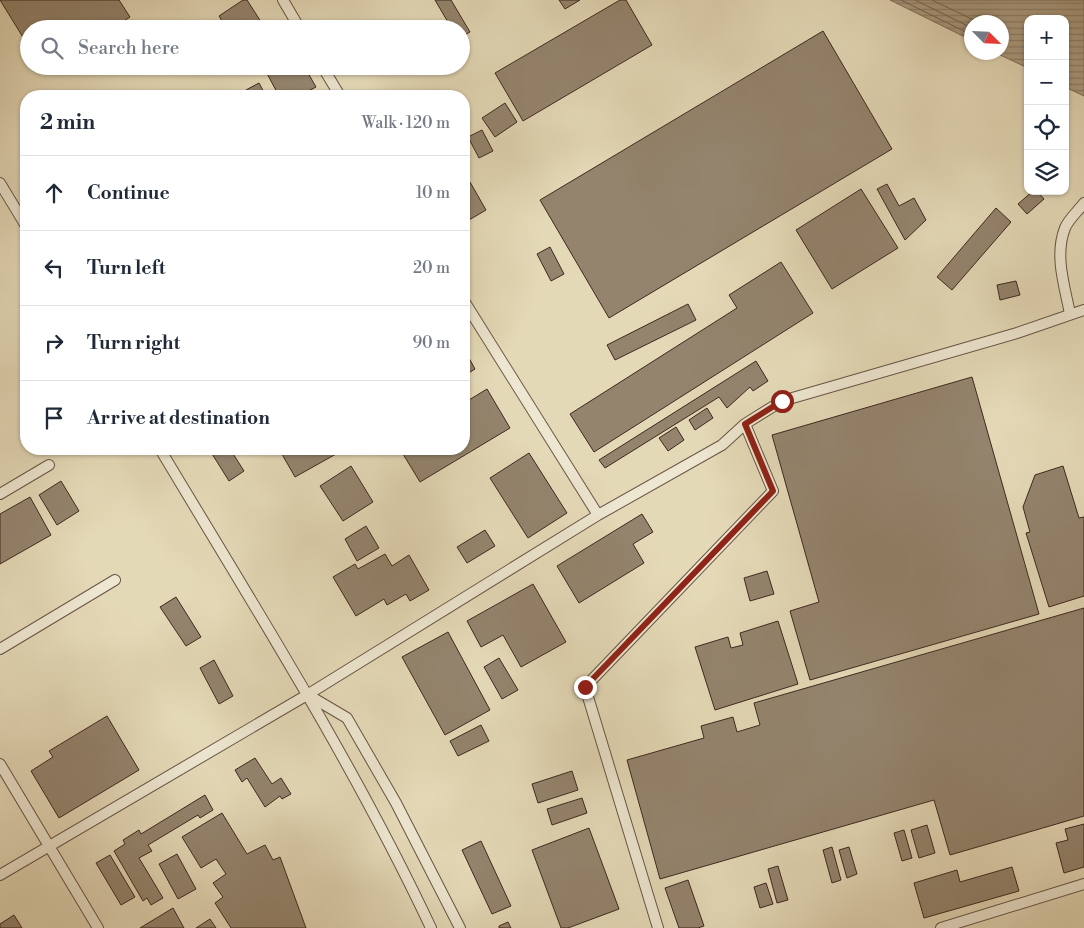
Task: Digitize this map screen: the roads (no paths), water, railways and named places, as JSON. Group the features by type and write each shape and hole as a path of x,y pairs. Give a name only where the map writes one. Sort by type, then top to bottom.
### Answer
{"lane":[{"path":"283,0 295,20"},
{"path":"327,75 336,90"},
{"path":"0,183 20,216"},
{"path":"1070,314 1060,265 1061,247 1065,228 1084,203"},
{"path":"0,875 49,848 307,694 598,515 722,445 745,424 782,401 1017,333 1084,310"},
{"path":"470,311 598,515"},
{"path":"658,928 585,687 773,491 745,424"},
{"path":"164,455 307,694 410,883 431,928"},
{"path":"0,494 50,464"},
{"path":"0,649 114,580"},
{"path":"307,694 347,718 396,802 460,928"},
{"path":"0,764 98,928"},
{"path":"941,928 1084,884"}],"water":[{"path":"890,0 1084,0 1084,96 1069,89 1069,15 1024,15 1024,66 1009,59 1009,15 964,15 964,37"}]}
